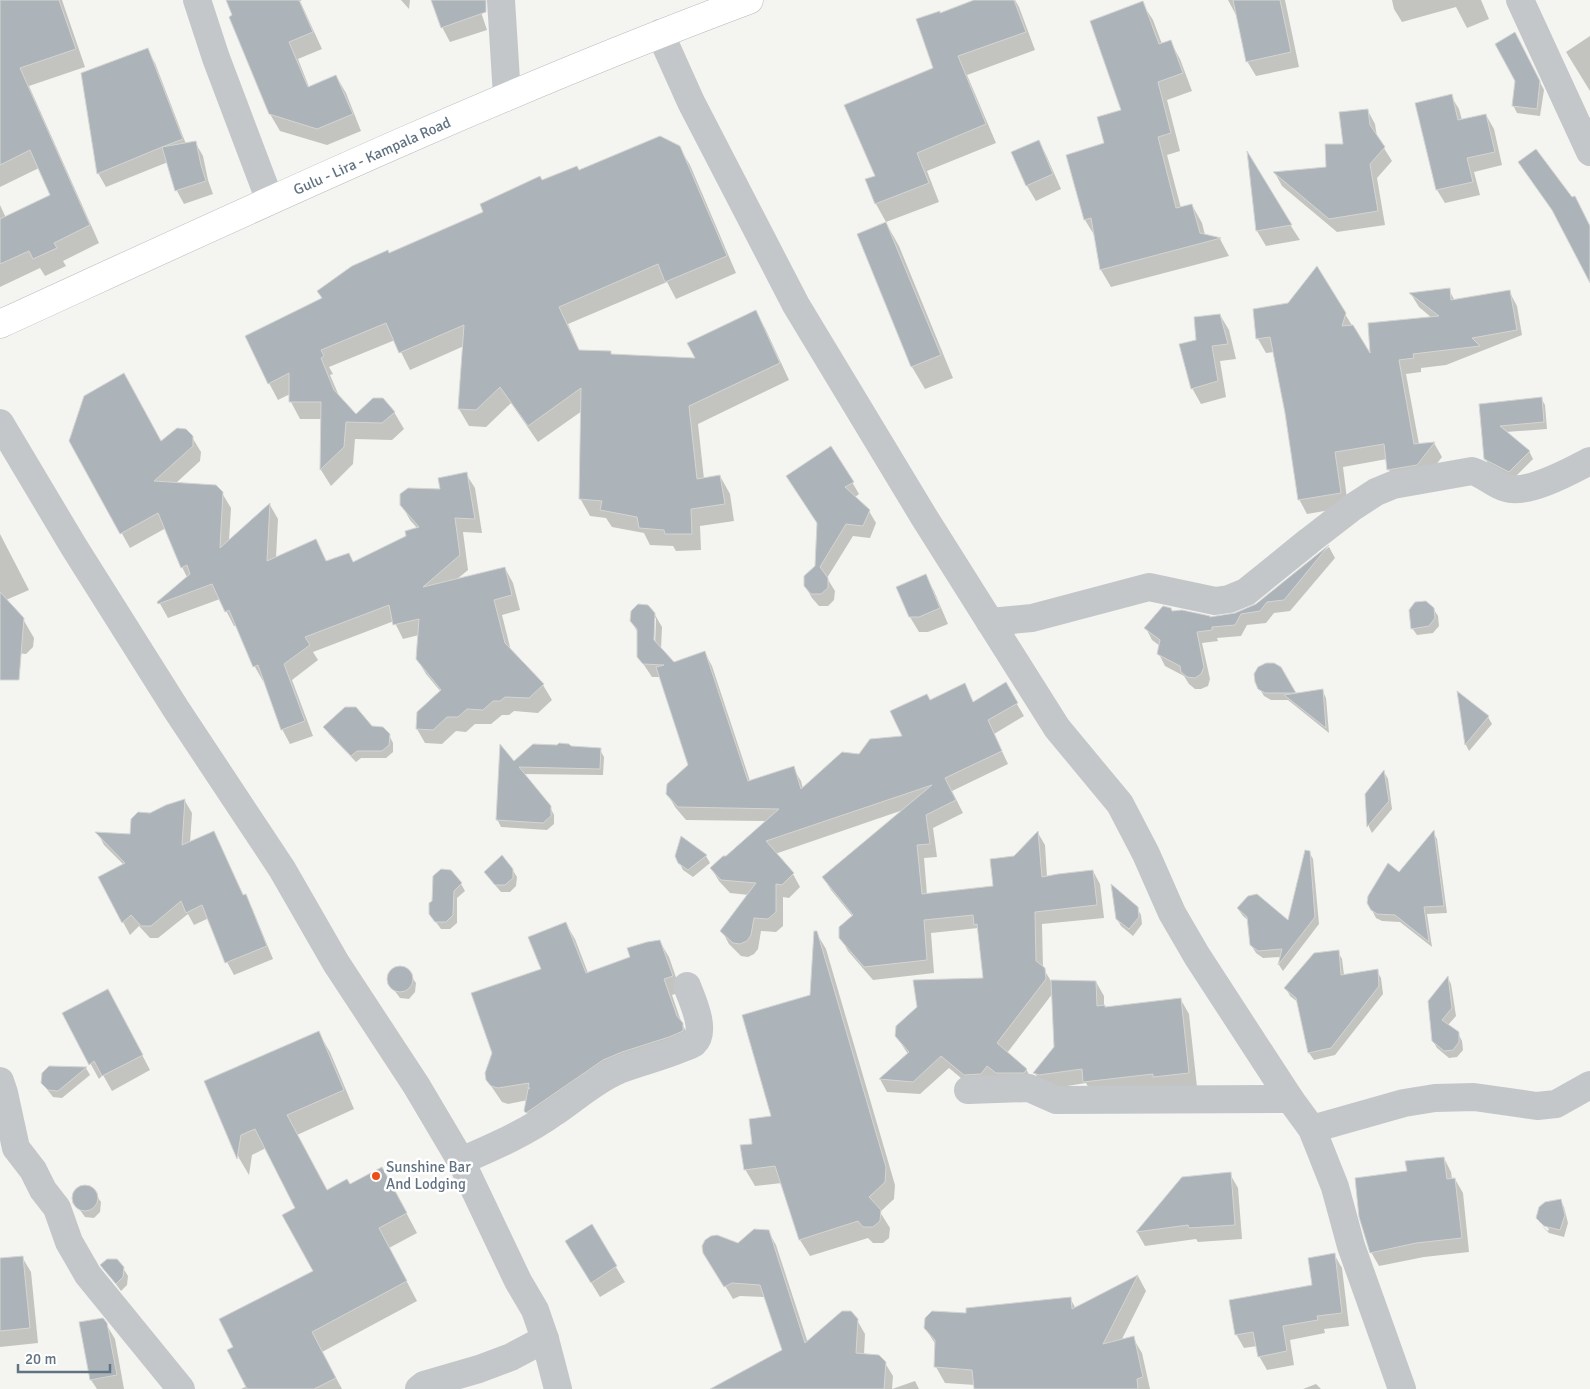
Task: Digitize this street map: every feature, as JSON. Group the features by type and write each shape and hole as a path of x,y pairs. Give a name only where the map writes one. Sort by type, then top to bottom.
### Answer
{"main road":[{"name":"Gulu - Lira - Kampala Road","path":"0,324 507,96 660,33 749,0"}],"street":[{"path":"196,0 270,201"},
{"path":"500,0 507,96"},
{"path":"1520,0 1590,152"},
{"path":"660,33 692,102 796,305 924,518 1057,728 1120,804 1146,854 1172,913 1197,956 1290,1099 1312,1129 1335,1187 1352,1246 1402,1389"},
{"path":"0,423 74,547 176,709 282,869 336,963 416,1085 461,1162 518,1281 535,1310 546,1339 558,1389"},
{"path":"990,622 1032,618 1149,587 1215,601 1229,599 1246,592 1353,507 1376,492 1393,485 1472,471 1480,473 1503,488 1521,490 1566,474 1590,461"},
{"path":"461,1162 522,1133 556,1112 600,1079 618,1070 693,1044 698,1036 698,1019 695,1004 687,986"},
{"path":"0,1081 16,1148 33,1170 43,1190 57,1208 69,1242 78,1259 88,1276 181,1389"},
{"path":"1312,1129 1404,1103 1436,1098 1474,1097 1537,1106 1556,1104 1590,1085"},
{"path":"968,1090 1029,1088 1056,1100 1290,1099"},
{"path":"419,1389 424,1385 512,1357 546,1339"}],"building":[{"path":"0,0 59,0 76,49 20,68 90,225 54,243 57,248 33,259 29,251 0,264 0,219 50,195 30,150 0,165"},
{"path":"226,0 299,0 313,32 289,42 308,87 336,75 353,114 317,129 269,114 229,17 232,15"},
{"path":"431,0 486,0 486,12 441,28"},
{"path":"974,0 1014,0 1026,32 958,56 986,124 917,153 929,183 875,204 865,179 875,176 844,105 933,68 916,19 940,11 940,13"},
{"path":"1233,0 1280,0 1291,52 1246,62"},
{"path":"1143,1 1159,44 1171,40 1183,73 1158,82 1171,133 1158,137 1176,208 1192,204 1200,233 1221,238 1100,270 1091,218 1084,220 1066,155 1104,143 1097,117 1121,110 1090,21"},
{"path":"1515,32 1540,81 1537,109 1512,106 1515,81 1495,44"},
{"path":"148,48 183,139 97,174 81,73"},
{"path":"1452,94 1458,120 1486,114 1495,152 1467,158 1473,182 1436,190 1415,103"},
{"path":"1368,109 1370,125 1385,147 1370,164 1378,211 1329,219 1273,172 1326,167 1325,144 1343,144 1339,112"},
{"path":"660,136 680,146 727,256 665,282 658,264 559,307 579,350 611,351 611,354 695,358 687,343 756,310 780,363 689,406 697,479 720,475 725,504 691,509 692,534 665,534 664,530 639,528 637,517 600,510 602,501 579,499 581,388 528,426 500,387 476,410 458,409 464,325 399,353 386,323 321,350 324,356 321,358 334,390 356,414 373,398 383,398 395,412 382,423 346,422 344,447 320,470 321,402 289,402 289,373 268,384 245,336 322,298 317,291 352,266 388,250 389,253 483,212 480,204 540,176 542,180 577,166 579,170"},
{"path":"1039,140 1053,174 1026,186 1011,152"},
{"path":"196,141 206,181 175,191 162,147"},
{"path":"1536,149 1572,197 1575,196 1590,226 1590,283 1552,210 1518,162"},
{"path":"1247,151 1292,225 1256,231"},
{"path":"886,222 941,355 911,367 857,234"},
{"path":"1317,266 1346,313 1342,326 1353,325 1370,353 1368,323 1439,316 1409,293 1450,288 1451,300 1510,290 1517,330 1472,338 1480,346 1413,354 1414,358 1399,360 1414,444 1435,442 1417,465 1387,470 1384,444 1335,452 1341,493 1298,500 1285,413 1270,337 1256,339 1253,309 1288,303"},
{"path":"1220,314 1228,344 1212,346 1218,381 1191,389 1179,344 1196,340 1194,317"},
{"path":"124,373 161,441 177,428 186,429 193,436 193,446 154,481 216,485 223,492 220,548 270,503 267,561 316,539 326,561 349,553 353,562 406,536 405,531 419,527 400,505 400,494 408,488 440,489 438,478 467,472 475,519 455,518 460,555 423,587 505,567 512,595 494,600 505,643 544,684 529,698 505,697 500,701 493,701 483,710 467,709 458,717 447,717 433,730 416,729 417,712 441,690 416,659 419,619 393,625 389,605 305,637 310,645 284,664 305,721 281,730 258,665 253,667 229,610 225,612 212,584 158,604 157,602 190,574 187,565 181,568 158,513 120,534 69,441 84,396"},
{"path":"1542,397 1544,422 1500,426 1530,451 1509,472 1484,459 1479,404"},
{"path":"831,446 854,482 845,487 870,510 863,526 846,524 820,567 828,578 828,588 821,594 811,594 804,586 804,576 815,566 817,523 786,476"},
{"path":"1329,545 1284,600 1267,602 1260,611 1241,614 1235,625 1212,627 1212,630 1197,632 1204,667 1201,674 1195,678 1187,677 1181,672 1180,666 1157,654 1160,640 1144,628 1163,606 1171,608 1172,611 1182,610 1210,617 1235,613 1256,604"},
{"path":"926,574 940,608 919,617 909,617 896,587"},
{"path":"0,592 24,618 19,680 0,680"},
{"path":"1426,601 1434,608 1435,618 1429,626 1411,629 1409,610 1415,602"},
{"path":"638,604 648,605 655,613 654,640 674,662 705,651 748,781 794,766 801,789 842,752 859,754 870,739 902,736 890,711 927,694 930,700 965,683 973,702 1006,682 1018,703 988,720 1002,751 945,778 956,800 926,815 930,844 917,845 922,894 993,886 990,859 1014,856 1038,831 1042,877 1093,870 1097,905 1035,912 1036,961 1045,968 1046,979 997,1043 1027,1069 1024,1073 996,1073 987,1066 981,1074 964,1075 941,1056 913,1082 879,1079 909,1052 895,1036 896,1026 917,1007 913,980 983,978 977,924 974,925 973,915 924,920 927,960 864,967 839,938 839,927 853,915 822,877 932,785 766,841 794,873 782,885 776,884 776,912 768,919 754,918 751,935 747,941 740,944 733,943 720,931 756,883 721,880 710,868 779,809 678,807 666,794 667,784 688,765 656,667 664,665 643,664 637,657 637,629 630,621 631,611"},
{"path":"1266,663 1274,663 1281,667 1296,693 1265,693 1258,689 1254,674 1258,667"},
{"path":"1323,689 1326,728 1284,695"},
{"path":"1457,691 1489,716 1465,745"},
{"path":"345,707 356,707 372,726 383,727 390,734 389,745 382,751 357,751 351,756 323,727"},
{"path":"559,743 571,746 601,748 600,769 519,767 551,806 551,816 543,823 496,820 500,744 514,761 533,744 557,745"},
{"path":"1384,770 1389,801 1367,827 1365,794"},
{"path":"185,799 182,845 214,831 243,895 246,894 267,946 225,963 202,905 186,913 181,901 151,926 141,926 131,915 122,923 98,877 125,863 95,832 130,834 131,819 138,812 150,813"},
{"path":"1434,830 1444,906 1424,907 1429,942 1395,915 1377,914 1371,910 1367,903 1368,896 1388,863 1399,872"},
{"path":"681,836 707,855 688,870 678,863 675,856"},
{"path":"1305,850 1310,851 1315,917 1278,965 1282,949 1258,951 1250,945 1247,917 1237,908 1248,896 1257,894 1288,920"},
{"path":"502,855 513,869 513,878 505,885 495,885 484,872"},
{"path":"441,869 451,870 462,883 454,891 453,915 446,922 435,922 429,914 429,903 432,901 433,876"},
{"path":"1111,884 1138,907 1139,917 1129,929 1116,919"},
{"path":"566,922 586,973 630,957 627,948 660,940 673,976 664,979 677,1016 683,1023 683,1031 603,1060 526,1113 524,1111 528,1089 530,1088 528,1088 529,1083 498,1088 491,1086 486,1080 485,1073 492,1053 471,993 541,969 528,937"},
{"path":"814,931 817,931 886,1167 885,1182 869,1197 881,1210 880,1221 873,1227 863,1227 858,1221 799,1240 775,1166 744,1170 740,1145 752,1144 749,1119 771,1116 742,1015 810,995"},
{"path":"1339,950 1341,975 1378,969 1379,986 1331,1048 1308,1053 1296,998 1284,988 1314,953"},
{"path":"400,966 409,970 413,979 409,988 400,992 391,988 387,979 391,970"},
{"path":"1448,976 1452,1008 1442,1020 1459,1032 1459,1042 1453,1050 1444,1051 1432,1041 1428,1001"},
{"path":"1051,980 1096,981 1097,1006 1105,1005 1105,1007 1181,998 1189,1073 1153,1077 1153,1074 1083,1082 1082,1069 1039,1075 1033,1073 1054,1047"},
{"path":"108,989 143,1055 102,1076 94,1061 89,1065 62,1013"},
{"path":"319,1031 344,1090 287,1115 327,1190 347,1179 350,1184 382,1167 407,1213 379,1228 407,1281 312,1332 336,1378 314,1389 247,1389 227,1350 233,1347 219,1319 313,1271 282,1215 295,1208 255,1129 241,1135 237,1159 204,1081"},
{"path":"49,1066 87,1067 58,1091 48,1090 41,1083 42,1073"},
{"path":"1444,1157 1447,1179 1455,1178 1462,1238 1416,1243 1370,1253 1359,1217 1355,1178 1407,1171 1405,1161"},
{"path":"1231,1172 1235,1225 1189,1228 1188,1225 1136,1232 1182,1177"},
{"path":"85,1185 94,1189 98,1198 94,1207 85,1211 76,1207 72,1198 76,1189"},
{"path":"1561,1199 1565,1215 1560,1230 1544,1226 1536,1218 1539,1207 1545,1202"},
{"path":"592,1224 617,1266 591,1283 565,1241"},
{"path":"754,1229 769,1230 805,1343 842,1311 851,1311 858,1319 856,1353 879,1355 886,1362 884,1389 710,1389 782,1350 760,1285 732,1283 724,1287 703,1253 702,1246 705,1240 711,1236 717,1235 738,1243"},
{"path":"1335,1253 1342,1313 1317,1316 1318,1320 1283,1326 1287,1351 1258,1357 1253,1332 1235,1335 1229,1300 1312,1285 1308,1258"},
{"path":"23,1256 30,1328 0,1331 0,1258"},
{"path":"107,1259 117,1259 124,1267 123,1277 116,1284 100,1265"},
{"path":"1138,1275 1103,1344 1134,1336 1143,1377 1137,1379 1138,1389 974,1389 972,1370 934,1367 935,1340 924,1328 925,1318 932,1311 966,1313 966,1308 1071,1297 1072,1309"},
{"path":"103,1318 107,1323 117,1375 90,1380 79,1322"}],"place":[{"name":"Sunshine Bar And Lodging","path":"376,1176"}]}
